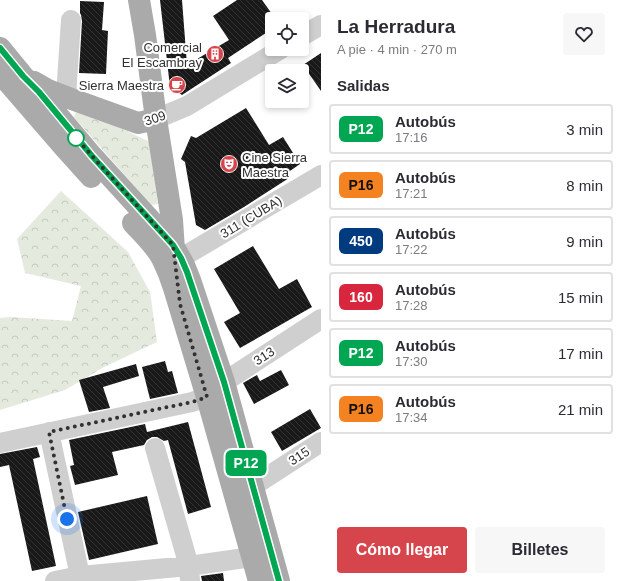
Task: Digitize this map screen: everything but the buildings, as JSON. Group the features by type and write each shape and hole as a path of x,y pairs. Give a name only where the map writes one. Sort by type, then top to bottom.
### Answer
{"main road":[{"path":"139,0 177,251 180,304"},
{"path":"0,48 92,156 177,251 190,280 212,389"},
{"name":"309","path":"0,63 48,90 138,123 156,119"},
{"path":"0,73 65,148 148,239 161,257 169,274 212,389 244,490 279,581"},
{"path":"244,490 252,557 259,581"}],"street":[{"path":"66,97 71,20"},
{"path":"309,32 321,25"},
{"name":"309","path":"156,119 187,106 269,56"},
{"name":"311 (CUBA)","path":"177,251 321,175"},
{"name":"313","path":"0,443 192,402 321,319"},
{"path":"49,432 80,576"},
{"name":"315","path":"244,490 321,442"},
{"path":"155,448 189,573"},
{"path":"55,581 80,576 189,573 252,557"}],"green space":[{"path":"82,110 150,142 158,204 151,205 74,117 76,112"},
{"path":"61,191 128,252 150,292 157,342 104,367 65,390 0,410 0,318 10,317 72,321 81,286 25,273 17,239"}],"bus line":[{"name":"P12","path":"0,48 92,156 173,245 181,258 190,280 224,382 279,581"}],"place":[{"name":"Comercial El Escambray","path":"215,54"},
{"name":"Sierra Maestra","path":"177,85"},
{"name":"Cine Sierra Maestra","path":"229,164"}],"route":[{"path":"67,519 49,432 192,402 207,397 180,304 173,245 74,135 76,138"}]}
